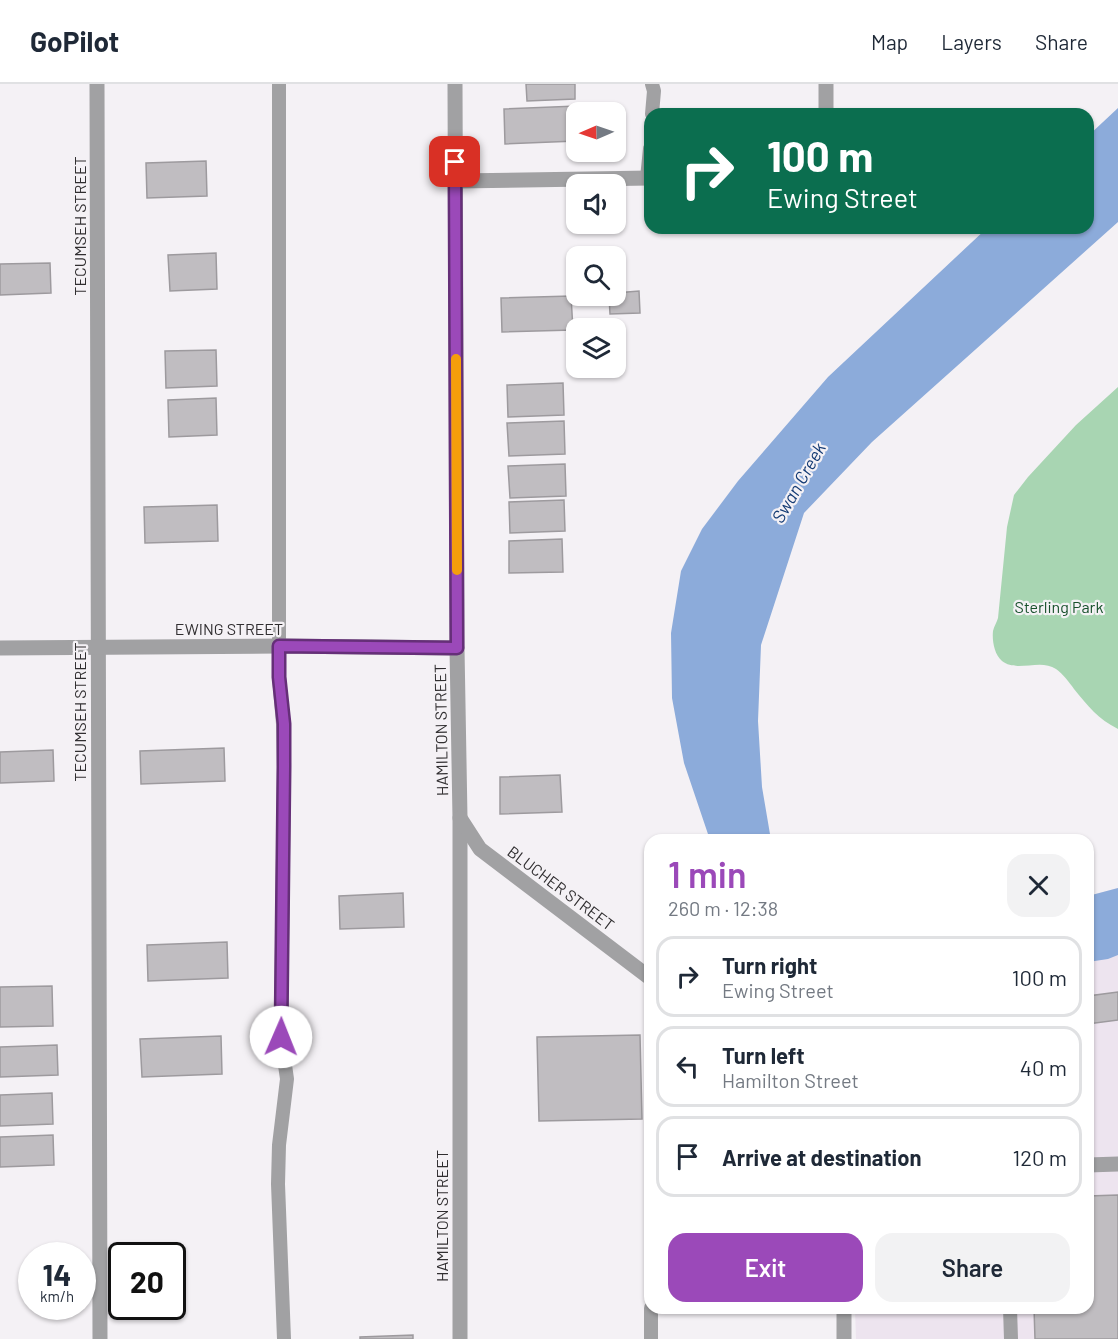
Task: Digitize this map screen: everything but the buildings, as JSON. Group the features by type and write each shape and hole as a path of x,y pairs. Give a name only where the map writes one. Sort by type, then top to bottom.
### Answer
{"street":[{"name":"TECUMSEH STREET","path":"97,84 100,1339"},
{"name":"HAMILTON STREET","path":"455,84 457,648 460,818 460,1339"},
{"path":"826,84 826,108"},
{"path":"455,181 644,178"},
{"name":"EWING STREET","path":"0,648 279,646 457,648"},
{"name":"BLUCHER STREET","path":"460,818 480,849 644,973"},
{"path":"1094,1165 1118,1164"},
{"path":"844,1314 844,1339"}],"lane":[{"path":"279,84 279,677 284,724 281,1037 287,1078 279,1145 278,1184 284,1339"},
{"path":"652,84 654,92 653,108"},
{"path":"651,1314 651,1339"},
{"path":"1010,1314 1011,1339"}],"shaded area":[{"path":"1118,888 1118,1339 856,1339 855,1314 1094,1314 1094,894"}],"green space":[{"name":"Sterling Park","path":"1118,387 1118,729 1094,712 1056,669 1043,665 1015,666 1002,661 995,651 993,629 998,618 1007,527 1014,495 1076,425"}],"water":[{"name":"Swan Creek","path":"1118,108 1118,222 872,442 804,513 761,645 758,721 762,787 770,834 708,834 684,763 672,698 671,633 681,571 702,529 738,481 828,377 981,234 1094,234 1094,130"},
{"path":"1118,888 1118,955 1094,961 1094,894"}],"slow traffic":[{"path":"456,359 457,570"}],"route":[{"path":"281,1037 284,724 279,677 279,646 457,648 455,162"}]}
